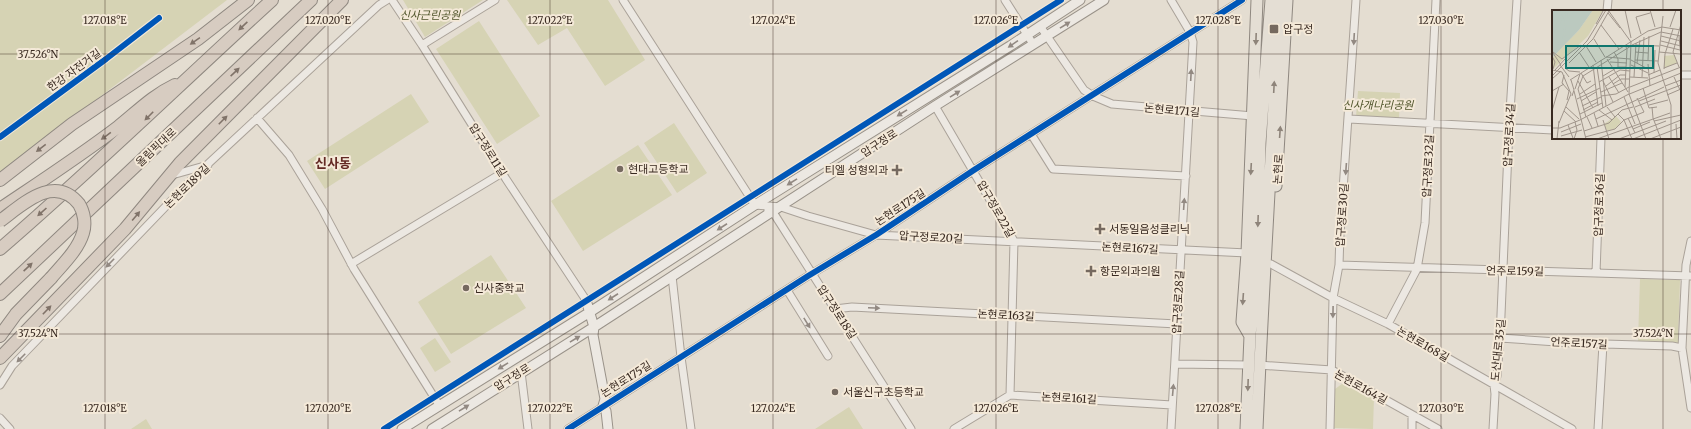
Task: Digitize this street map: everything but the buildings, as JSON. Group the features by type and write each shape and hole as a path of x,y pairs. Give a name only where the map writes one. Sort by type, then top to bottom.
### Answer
{"highway":[{"path":"0,180 72,124 198,39 248,0"},
{"path":"0,249 140,124 272,0"},
{"name":"올림픽대로","path":"0,294 311,0"},
{"path":"0,358 125,229 180,163 342,0"},
{"path":"0,209 59,170 113,130 159,92 183,82"},
{"path":"0,221 21,205 43,192 52,191 61,192 75,200 80,206 84,217 83,233 77,245 51,278 16,314 0,336"}],"main road":[{"name":"압구정로","path":"402,429 590,312 755,205 1080,0"},
{"name":"압구정로","path":"432,429 521,372 594,331 672,276 781,207 935,106 1104,0"},
{"name":"논현로","path":"1255,337 1242,322 1247,253 1257,0"},
{"name":"논현로","path":"1257,320 1260,143 1270,0"},
{"name":"논현로","path":"1246,429 1254,365 1257,320 1267,252 1271,135 1280,0"},
{"name":"논현로","path":"1255,337 1267,325 1288,0"},
{"path":"586,300 594,331 605,399 603,406 606,411 608,429"},
{"name":"논현로","path":"1254,365 1258,429"},
{"path":"439,405 448,418"}],"street":[{"name":"논현로189길","path":"0,385 12,366 49,330 88,286 151,221 257,118 379,5 387,0"},
{"name":"압구정로11길","path":"392,0 502,173 586,300"},
{"path":"422,45 495,0"},
{"path":"623,0 755,205 773,212"},
{"path":"1005,0 1033,44"},
{"name":"압구정로28길","path":"1170,429 1193,42 1190,32 1171,0"},
{"name":"논현로175길","path":"568,429 876,235 974,170 1093,96 1190,32 1242,0"},
{"name":"압구정로30길","path":"1330,429 1334,298 1339,265 1356,0"},
{"name":"압구정로32길","path":"1388,324 1418,269 1425,223 1436,0"},
{"name":"압구정로34길","path":"1504,271 1509,128 1517,0"},
{"path":"1607,10 1608,0"},
{"path":"1040,26 1084,90 1093,96"},
{"name":"논현로171길","path":"1093,96 1112,104 1253,116"},
{"name":"압구정로22길","path":"935,106 974,170 1014,241 1010,395"},
{"path":"257,118 289,155 322,209 353,266 439,405"},
{"path":"1349,119 1552,130"},
{"path":"1031,134 1053,169 1186,176"},
{"name":"압구정로36길","path":"1596,273 1602,139"},
{"path":"169,176 208,165"},
{"path":"353,266 502,173"},
{"name":"압구정로20길","path":"755,205 781,207 876,235 1014,241"},
{"name":"압구정로18길","path":"773,212 911,429"},
{"name":"논현로167길","path":"1014,241 1180,251 1247,253"},
{"path":"1691,241 1686,265 1689,276 1682,348 1691,408"},
{"name":"논현로168길","path":"1271,264 1334,298 1388,324 1572,429"},
{"name":"언주로159길","path":"1339,265 1418,269 1689,276"},
{"name":"도산대로35길","path":"1493,429 1495,394 1494,385 1497,376 1504,271"},
{"path":"672,276 691,429"},
{"path":"787,290 828,356"},
{"name":"논현로163길","path":"835,309 852,307 1177,324"},
{"name":"언주로157길","path":"1500,338 1603,344 1672,346 1682,348"},
{"path":"1598,429 1603,344"},
{"path":"1175,364 1254,365"},
{"name":"논현로164길","path":"1254,365 1332,370 1438,429"},
{"path":"521,372 528,429"},
{"path":"954,429 1010,395"},
{"name":"논현로161길","path":"1010,395 1172,405"},
{"path":"1412,415 1412,429"},
{"path":"0,418 10,429"}],"green space":[{"path":"0,0 227,0 97,99 0,181"},
{"name":"신사근린공원","path":"403,0 483,0 425,37"},
{"path":"507,0 608,0 645,60 605,86 567,28 538,45"},
{"path":"479,21 540,116 497,144 436,49"},
{"name":"신사개나리공원","path":"1358,91 1400,93 1399,119 1356,117"},
{"path":"411,94 429,122 325,189 307,161"},
{"path":"674,123 707,173 677,193 644,143"},
{"path":"638,145 672,195 583,251 551,201"},
{"path":"491,255 526,308 451,354 418,302"},
{"path":"1640,279 1680,280 1678,343 1638,341"},
{"path":"435,338 451,362 435,372 420,348"},
{"path":"1346,381 1374,397 1373,429 1334,428 1335,389"},
{"path":"849,407 863,429 815,429"},
{"path":"146,419 152,429 131,429"}],"cycle path":[{"path":"384,429 1061,0"},
{"path":"568,429 808,276 876,235 974,170 1242,0"},
{"name":"한강 자전거길","path":"0,137 159,18"}],"place":[{"name":"압구정","path":"1274,29"},
{"name":"현대고등학교","path":"620,169"},
{"name":"티엘 성형외과","path":"897,170"},
{"name":"서동일음성클리닉","path":"1100,229"},
{"name":"항문외과의원","path":"1091,271"},
{"name":"신사중학교","path":"466,288"},
{"name":"서울신구초등학교","path":"835,392"}],"district":[{"name":"신사동","path":"333,163"}]}
